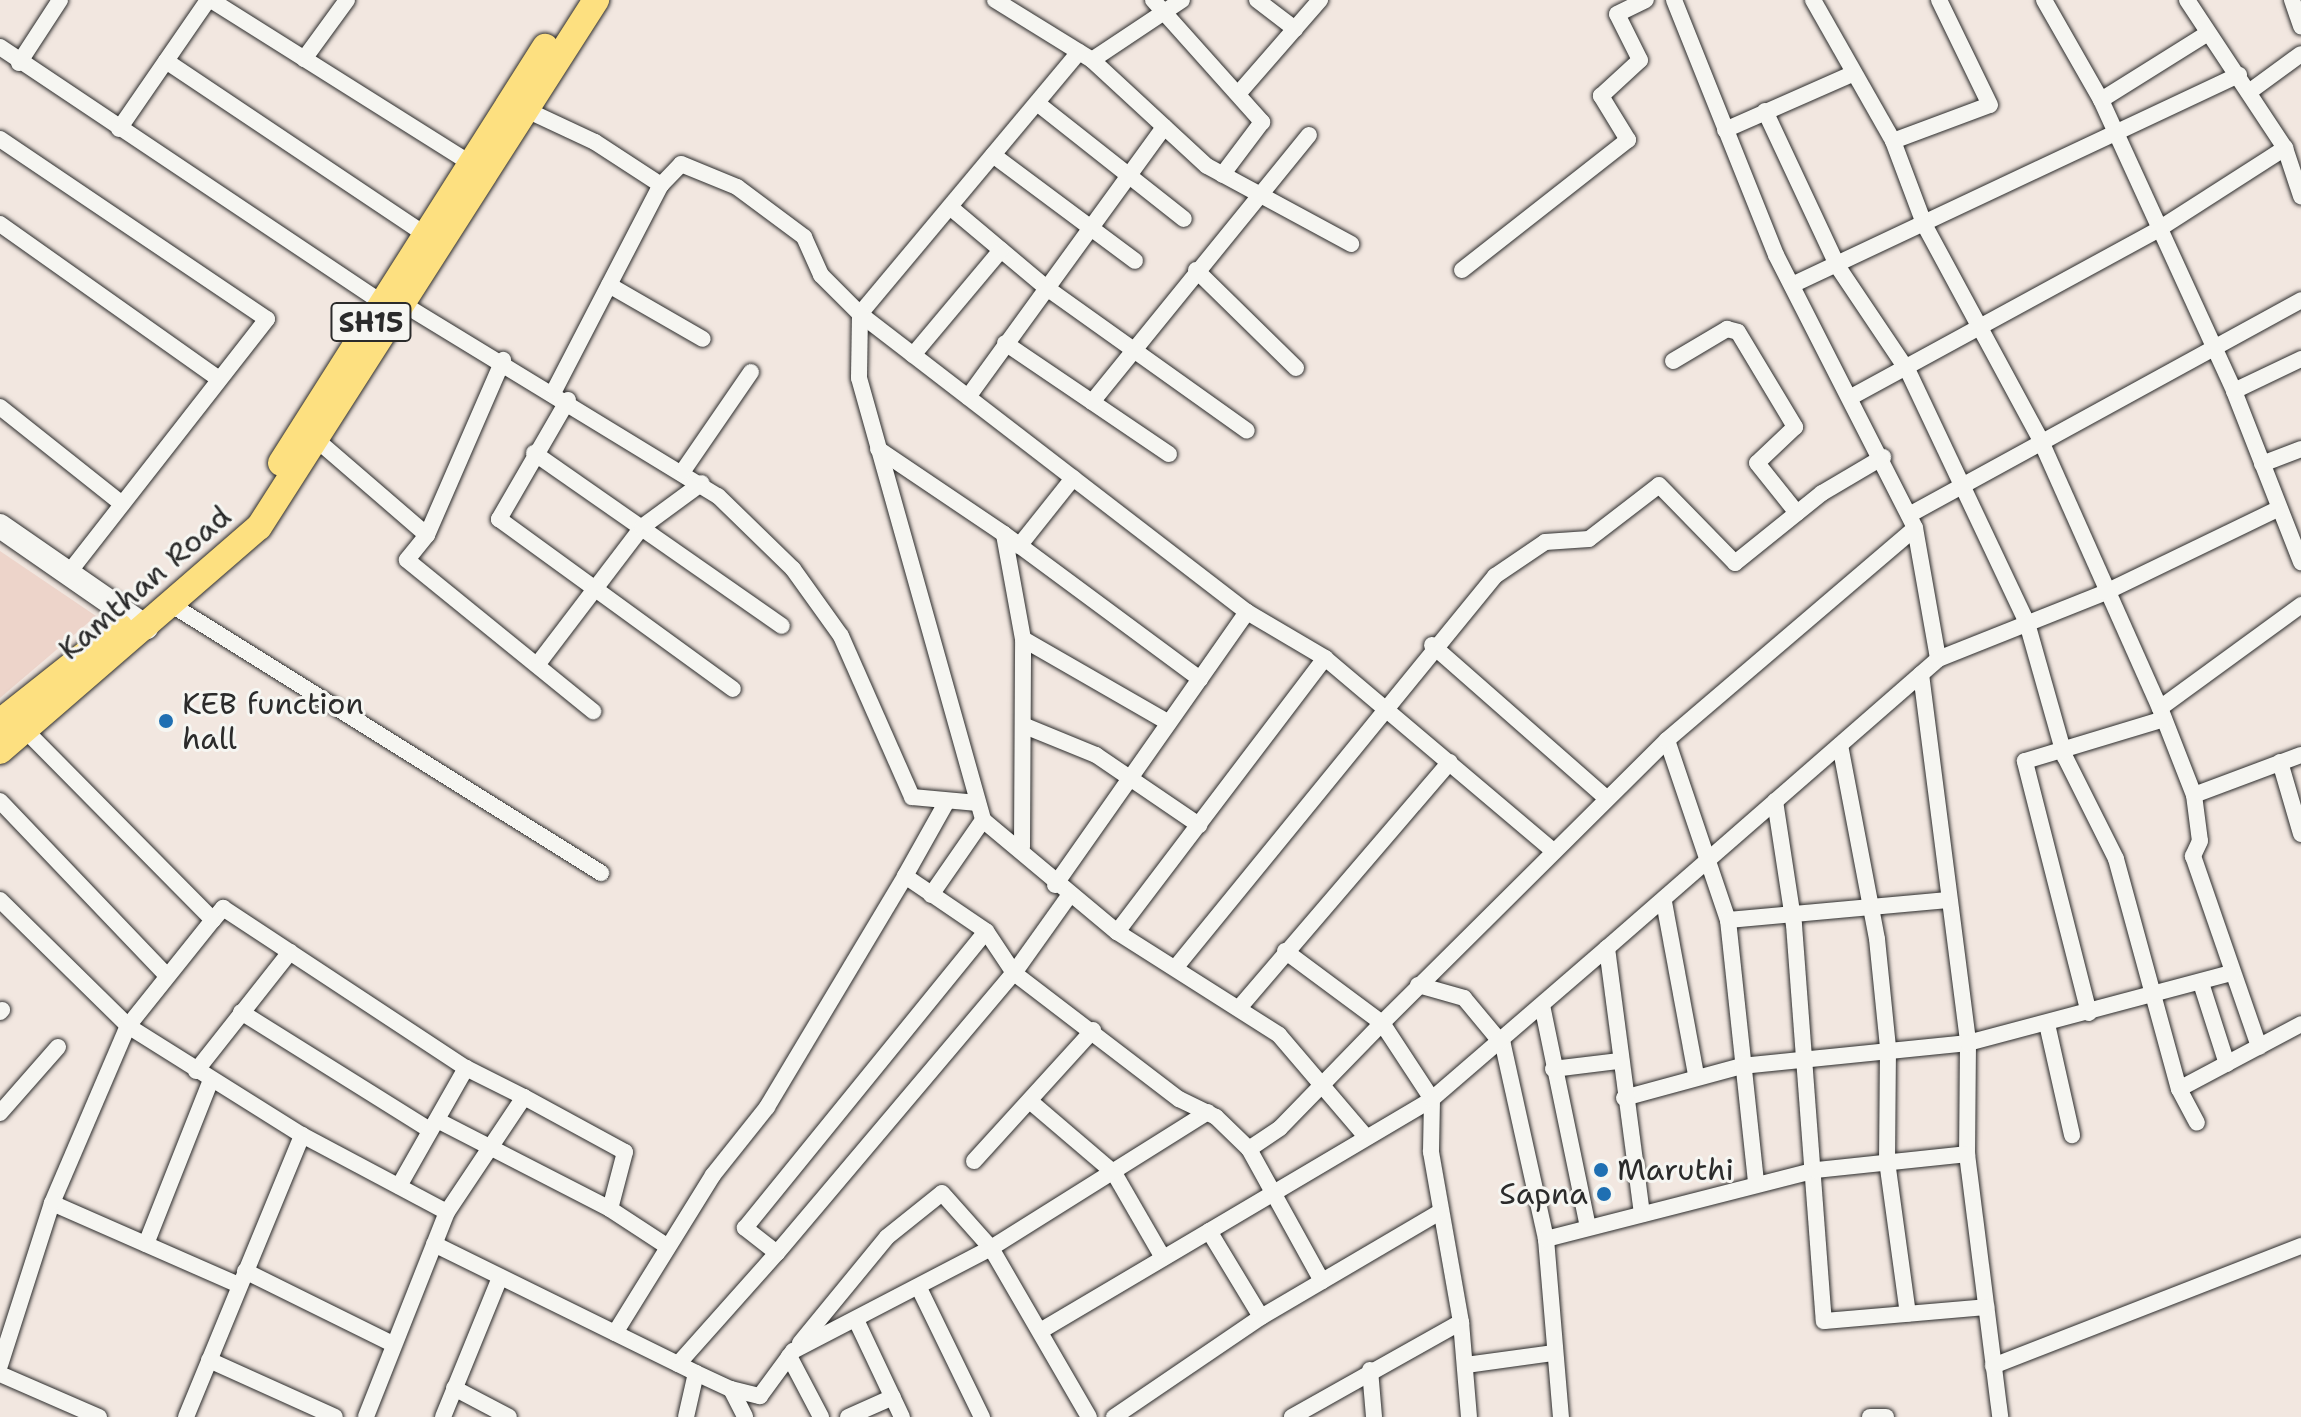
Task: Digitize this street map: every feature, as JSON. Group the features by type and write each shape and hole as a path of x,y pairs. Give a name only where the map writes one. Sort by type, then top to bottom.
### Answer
{"main road":[{"name":"Kamthan Road","path":"0,751 12,726 140,622 238,525 400,292 518,107 574,0"},
{"name":"Kamthan Road","path":"140,622 172,605 259,527 318,441 400,292 426,235 471,164 518,107 596,0"},
{"path":"0,526 70,571 140,622"}],"street":[{"path":"19,63 60,0"},
{"path":"119,129 209,0 471,164"},
{"path":"304,59 347,0"},
{"path":"1182,0 1159,4 1086,56 1037,103 860,314 859,378 983,820 1022,847 1055,885 1117,932 1279,1035 1324,1083 1366,1137"},
{"path":"1257,0 1295,29"},
{"path":"1238,94 1320,0"},
{"path":"1462,270 1628,140 1601,96 1640,60 1617,14 1646,0"},
{"path":"1674,0 1725,130 1792,285 1853,396 1912,522 1938,659"},
{"path":"1813,0 1893,141 1925,226 2040,439 2162,714 2194,795 2200,841 2193,856 2259,1047"},
{"path":"1893,141 1990,105 1939,0"},
{"path":"2187,0 2205,35 2239,75 2285,148 2301,196"},
{"path":"2292,0 2301,26"},
{"path":"1002,2 1086,56 1222,175 1351,244"},
{"path":"2048,2 2101,100 2111,135 2159,229 2208,347 2234,391 2301,562"},
{"path":"1159,4 1262,122 1222,175"},
{"path":"2101,100 2205,35"},
{"path":"0,47 119,129 400,292 503,360 702,483 793,569 841,636 906,789 920,802 978,803"},
{"path":"2249,92 2301,54"},
{"path":"166,61 426,235"},
{"path":"1725,130 1854,73"},
{"path":"1792,285 1838,267 2239,75"},
{"path":"1037,103 1184,219"},
{"path":"518,107 608,149 661,185"},
{"path":"1765,111 1838,267 1908,371 1958,485 2027,623 2063,749 2116,859 2179,1089 2197,1123"},
{"path":"968,397 1044,286 1164,127"},
{"path":"1092,402 1255,193 1309,135"},
{"path":"0,139 267,319 70,571"},
{"path":"1853,396 1908,371 2159,229 2285,148"},
{"path":"993,155 1135,261"},
{"path":"733,689 593,592 499,519 561,396 609,285 661,185 690,163 737,187 804,237 821,275 860,314 1247,612 1325,658 1553,851"},
{"path":"950,207 1044,286 1247,431"},
{"path":"0,224 219,379"},
{"path":"913,355 1001,250"},
{"path":"1196,270 1296,368"},
{"path":"609,285 703,339"},
{"path":"1249,1149 1324,1083 1418,985 1667,740 1912,522 1958,485 2208,347 2301,300"},
{"path":"1673,361 1727,329 1738,332 1795,427 1757,463 1797,513"},
{"path":"1005,343 1169,454"},
{"path":"2234,391 2301,359"},
{"path":"503,360 427,535 407,560 593,711"},
{"path":"683,471 751,372"},
{"path":"0,407 122,504"},
{"path":"318,441 427,535"},
{"path":"878,449 1004,534 1200,679"},
{"path":"2262,464 2301,449"},
{"path":"534,453 782,626"},
{"path":"1176,967 1383,705 1495,576 1545,542 1589,539 1659,485 1735,563 1797,513 1883,457"},
{"path":"1019,546 1073,478"},
{"path":"537,665 642,527 702,483"},
{"path":"1042,1330 1432,1099 1503,1045 1542,1005 1664,902 1938,659 2106,592 2278,509"},
{"path":"1004,534 1023,639 1025,726 1022,847"},
{"path":"172,605 601,873"},
{"path":"2089,1013 2024,764 2162,714 2301,605"},
{"path":"1055,885 1135,778 1169,723 1247,612"},
{"path":"1023,639 1169,723"},
{"path":"1432,645 1607,799"},
{"path":"1117,932 1325,658"},
{"path":"1921,674 1968,1043 1967,1154 2000,1417"},
{"path":"12,726 213,920"},
{"path":"1025,726 1135,778 1199,825"},
{"path":"1667,740 1728,920 1756,1184"},
{"path":"1840,745 1869,906 1888,1048 1887,1161 1908,1314"},
{"path":"2194,795 2301,755"},
{"path":"1239,1008 1450,762"},
{"path":"2280,762 2301,834"},
{"path":"0,801 167,976"},
{"path":"1775,801 1792,915 1806,1060 1816,1170 1824,1321 1986,1307"},
{"path":"615,1333 668,1247 767,1107 946,803"},
{"path":"931,895 983,820"},
{"path":"905,876 986,931 1014,973 1093,1030 1179,1099 1208,1112 1249,1149 1322,1281"},
{"path":"678,1364 777,1253 1014,973 1069,896"},
{"path":"0,900 128,1026 302,1135 447,1212"},
{"path":"1728,920 1948,900"},
{"path":"1664,902 1696,1075"},
{"path":"0,1365 52,1203 128,1026 223,908 466,1068 625,1152 628,1164 610,1209"},
{"path":"777,1253 745,1228 986,931"},
{"path":"1607,948 1618,1061 1642,1214"},
{"path":"1285,951 1382,1023 1432,1099 1440,1212 1461,1322 1469,1417"},
{"path":"196,1071 290,952"},
{"path":"1624,1098 1696,1075 1742,1066 1888,1048 1968,1043 2156,998 2232,973"},
{"path":"2201,983 2227,1064"},
{"path":"1418,985 1464,998 1503,1045 1546,1239 1561,1417"},
{"path":"1542,1005 1588,1227"},
{"path":"241,1012 434,1125 491,1147 610,1209 668,1247"},
{"path":"2047,1024 2072,1135"},
{"path":"2179,1089 2301,1024"},
{"path":"974,1161 1031,1102 1093,1030"},
{"path":"0,1113 58,1047"},
{"path":"1553,1069 1618,1061"},
{"path":"399,1186 466,1068"},
{"path":"146,1244 211,1080"},
{"path":"366,1417 447,1212 524,1097"},
{"path":"1031,1102 1114,1173 1163,1258"},
{"path":"791,1354 857,1322 991,1248 1208,1112"},
{"path":"186,1417 302,1135"},
{"path":"1546,1239 1816,1170 1967,1154"},
{"path":"434,1244 696,1373 731,1389 760,1396 879,1246 937,1193 991,1248 1042,1330 1089,1417"},
{"path":"52,1203 146,1244 242,1278 393,1344"},
{"path":"1114,1417 1261,1317 1440,1212"},
{"path":"1209,1231 1261,1317"},
{"path":"1993,1366 2301,1246"},
{"path":"443,1417 500,1277"},
{"path":"919,1288 982,1417"},
{"path":"857,1322 902,1417"},
{"path":"1292,1417 1370,1370 1461,1322"},
{"path":"1466,1365 1554,1353"},
{"path":"791,1354 821,1417"},
{"path":"209,1360 335,1417"},
{"path":"1370,1370 1374,1417"},
{"path":"686,1417 696,1373"},
{"path":"0,1374 95,1416"},
{"path":"454,1388 509,1417"},
{"path":"731,1389 745,1417"},
{"path":"848,1417 893,1397"},
{"path":"1870,1417 1886,1417"}],"shaded area":[{"path":"0,551 96,616 0,698"}],"place":[{"name":"KEB function hall","path":"166,721"},
{"name":"Maruthi","path":"1601,1170"},
{"name":"Sapna","path":"1604,1194"}]}
